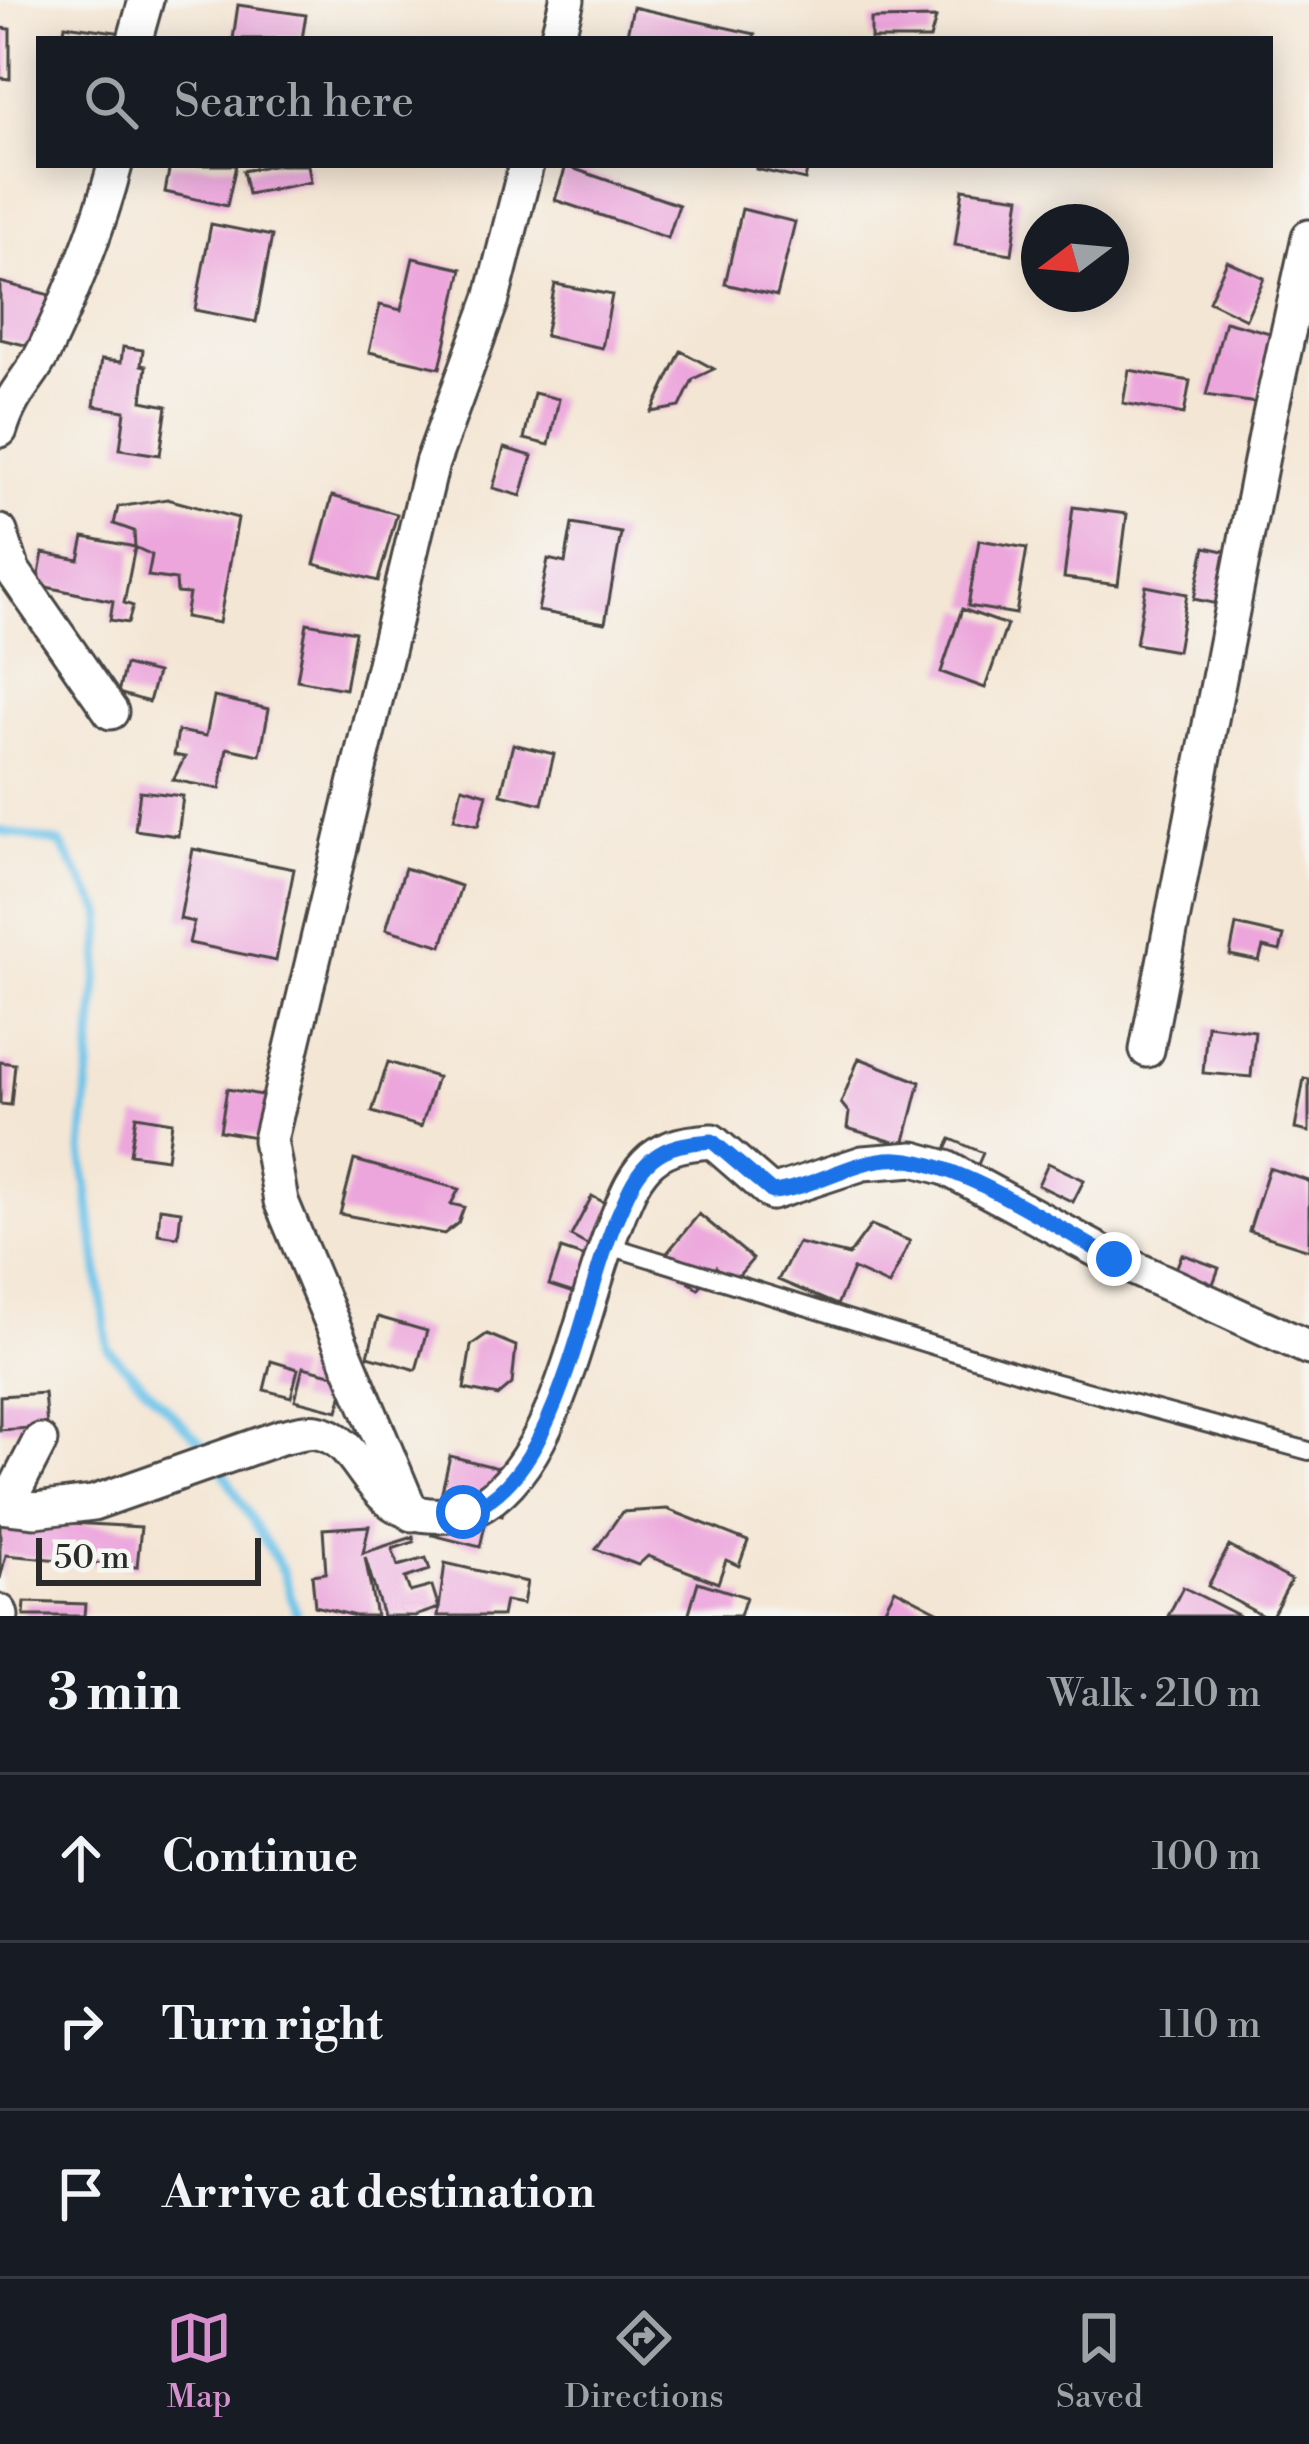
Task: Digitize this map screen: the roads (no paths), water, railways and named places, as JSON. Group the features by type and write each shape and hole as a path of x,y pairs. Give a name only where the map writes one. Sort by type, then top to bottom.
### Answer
{"street":[{"path":"136,36 146,0"},
{"path":"558,36 567,0"},
{"path":"0,430 14,391 34,368 53,330 91,242 114,168"},
{"path":"412,1514 281,1201 270,1140 432,464 492,299 525,168"},
{"path":"1147,1050 1309,237"},
{"path":"0,532 13,571 111,712"},
{"path":"40,1441 3,1506 36,1510 93,1503 313,1431 332,1437 386,1501 412,1514 439,1516 473,1510 518,1475 552,1411 606,1244 638,1174 650,1160 680,1144 712,1141 772,1192 862,1163 914,1159 946,1168 1114,1259 1309,1348"}],"lane":[{"path":"606,1244 1042,1379 1309,1451"}],"waterway":[{"path":"0,831 60,843 103,915 82,1150 108,1349 211,1453"},
{"path":"220,1467 283,1571 297,1616"}]}
